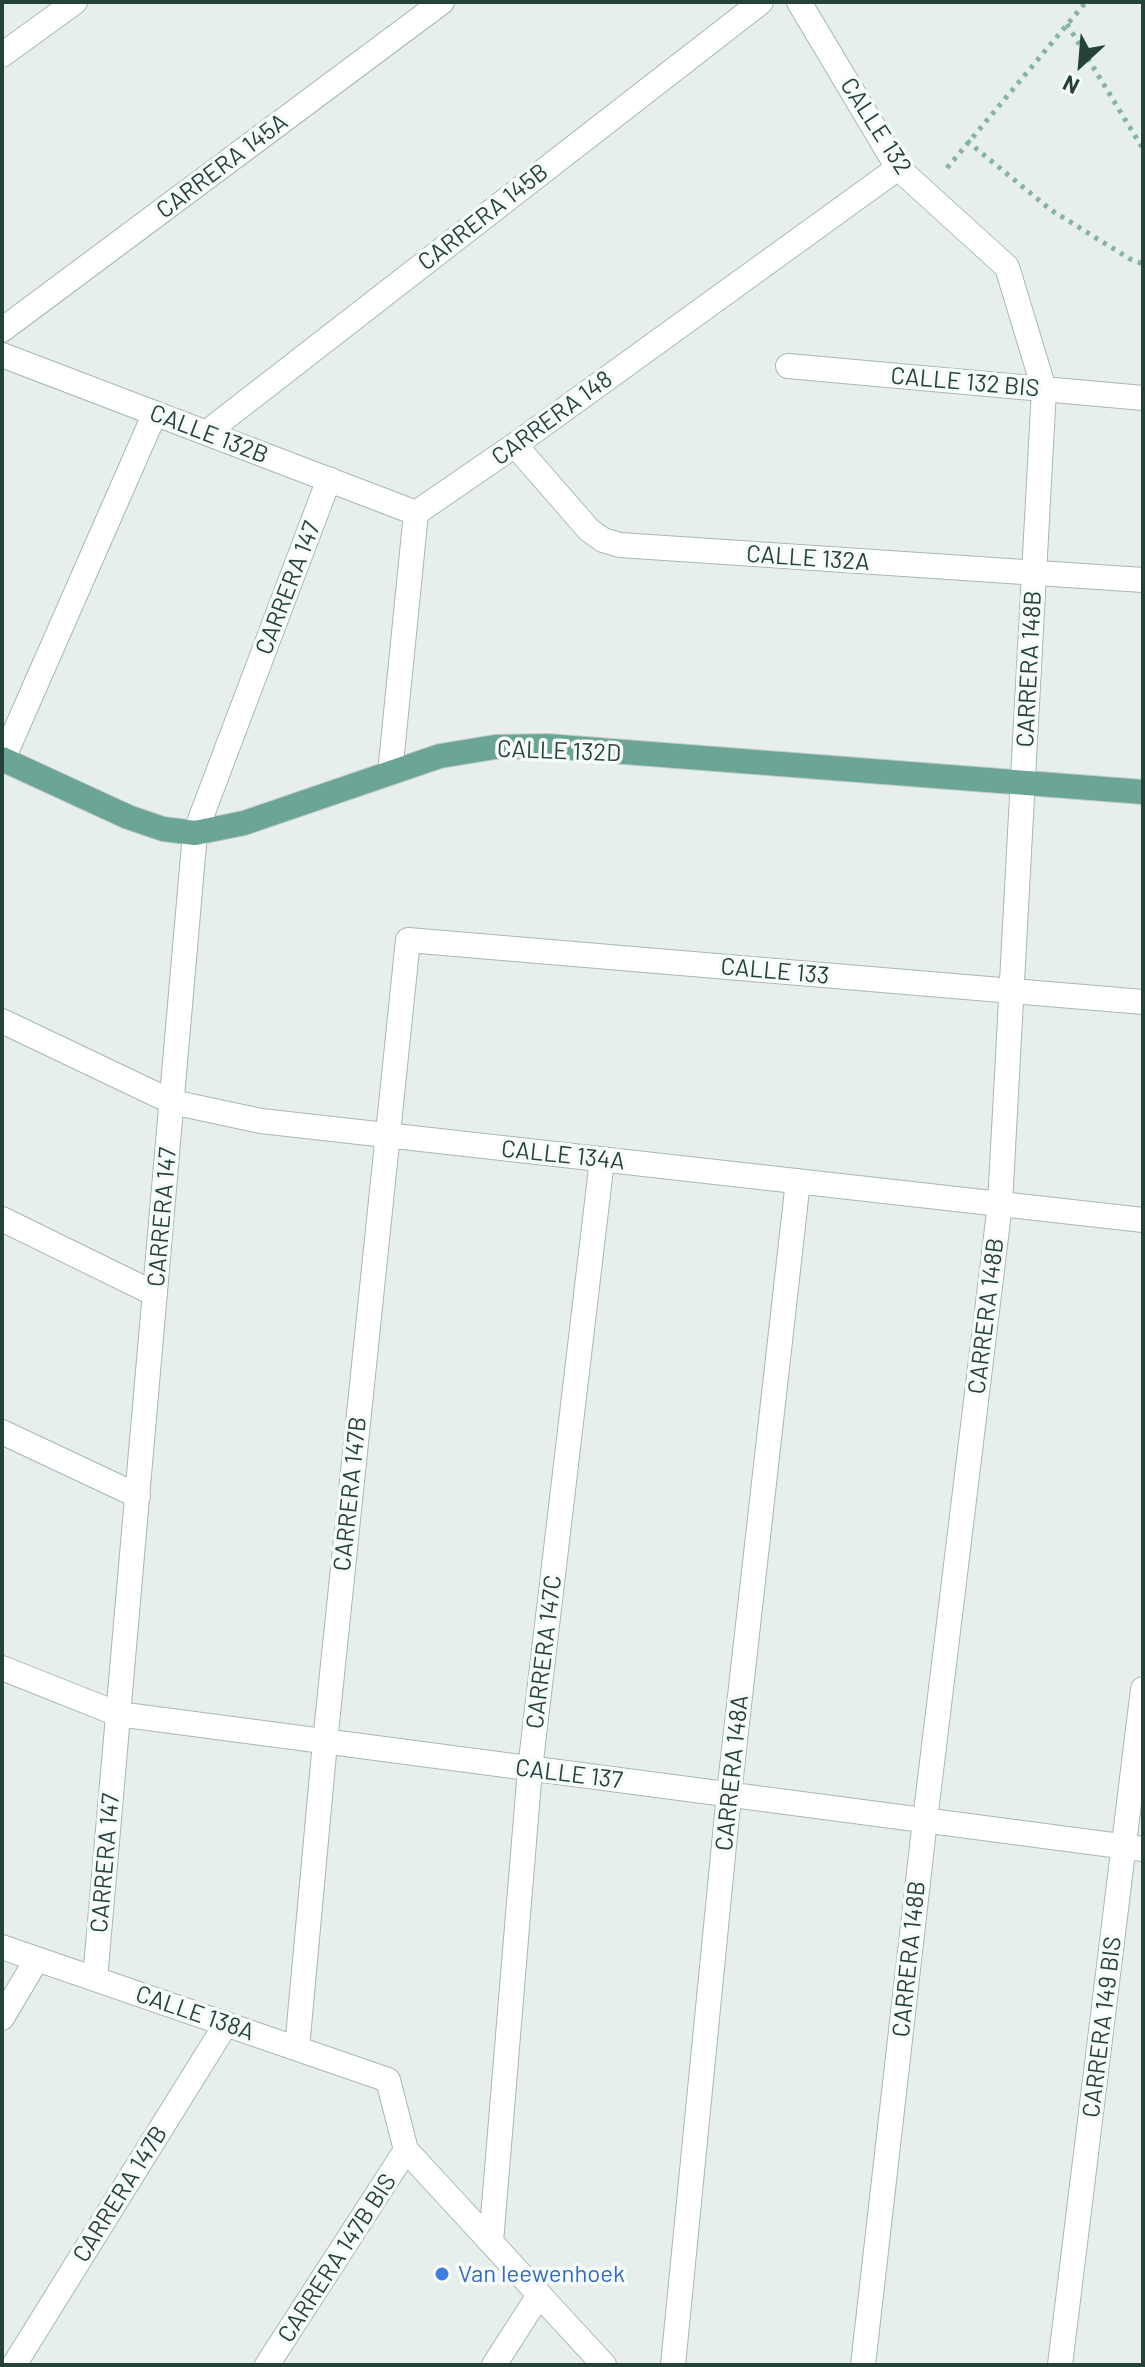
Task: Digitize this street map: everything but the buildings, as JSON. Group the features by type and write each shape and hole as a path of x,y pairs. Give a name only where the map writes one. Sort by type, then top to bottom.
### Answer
{"main road":[{"name":"CALLE 132D","path":"2,759 128,817 163,829 195,833 244,823 440,756 495,747 547,746 1143,792"}],"street":[{"path":"2,55 75,2"},
{"name":"CARRERA 145A","path":"2,330 442,2"},
{"name":"CARRERA 145B","path":"206,433 761,2"},
{"name":"CALLE 132","path":"799,2 898,168 1007,267"},
{"name":"CARRERA 148","path":"416,513 898,168"},
{"name":"CARRERA 148B","path":"863,2365 1000,1204 1044,389 1007,267"},
{"name":"CALLE 132B","path":"2,355 416,513"},
{"name":"CALLE 132 BIS","path":"788,366 1143,398"},
{"path":"2,759 155,413"},
{"name":"CALLE 132A","path":"515,445 589,530 603,540 620,545 1143,580"},
{"name":"CARRERA 147","path":"95,1979 195,833 329,479"},
{"path":"390,773 416,513"},
{"name":"CALLE 133","path":"408,940 1143,1002"},
{"name":"CARRERA 147B","path":"297,2048 325,1742 408,940"},
{"name":"CALLE 134A","path":"2,1021 172,1102 261,1121 1143,1220"},
{"name":"CARRERA 147C","path":"491,2242 530,1769 602,1160"},
{"name":"CARRERA 148A","path":"673,2365 729,1794 798,1181"},
{"path":"2,1219 155,1294"},
{"path":"2,1432 138,1496"},
{"name":"CALLE 137","path":"2,1668 118,1714 1133,1848"},
{"name":"CARRERA 149 BIS","path":"1060,2365 1133,1848 1143,1689"},
{"name":"CALLE 138A","path":"2,1947 388,2080 406,2150"},
{"path":"2,2018 37,1959"},
{"name":"CARRERA 147B","path":"14,2365 226,2024"},
{"path":"406,2150 604,2365"},
{"name":"CARRERA 147B BIS","path":"267,2365 406,2150"},
{"path":"494,2365 539,2295"}],"path":[{"path":"927,194 967,141 1086,2"},
{"path":"1067,24 1143,149"},
{"path":"967,141 1051,210 1143,264"}],"place":[{"name":"Van leewenhoek","path":"442,2274"}]}
